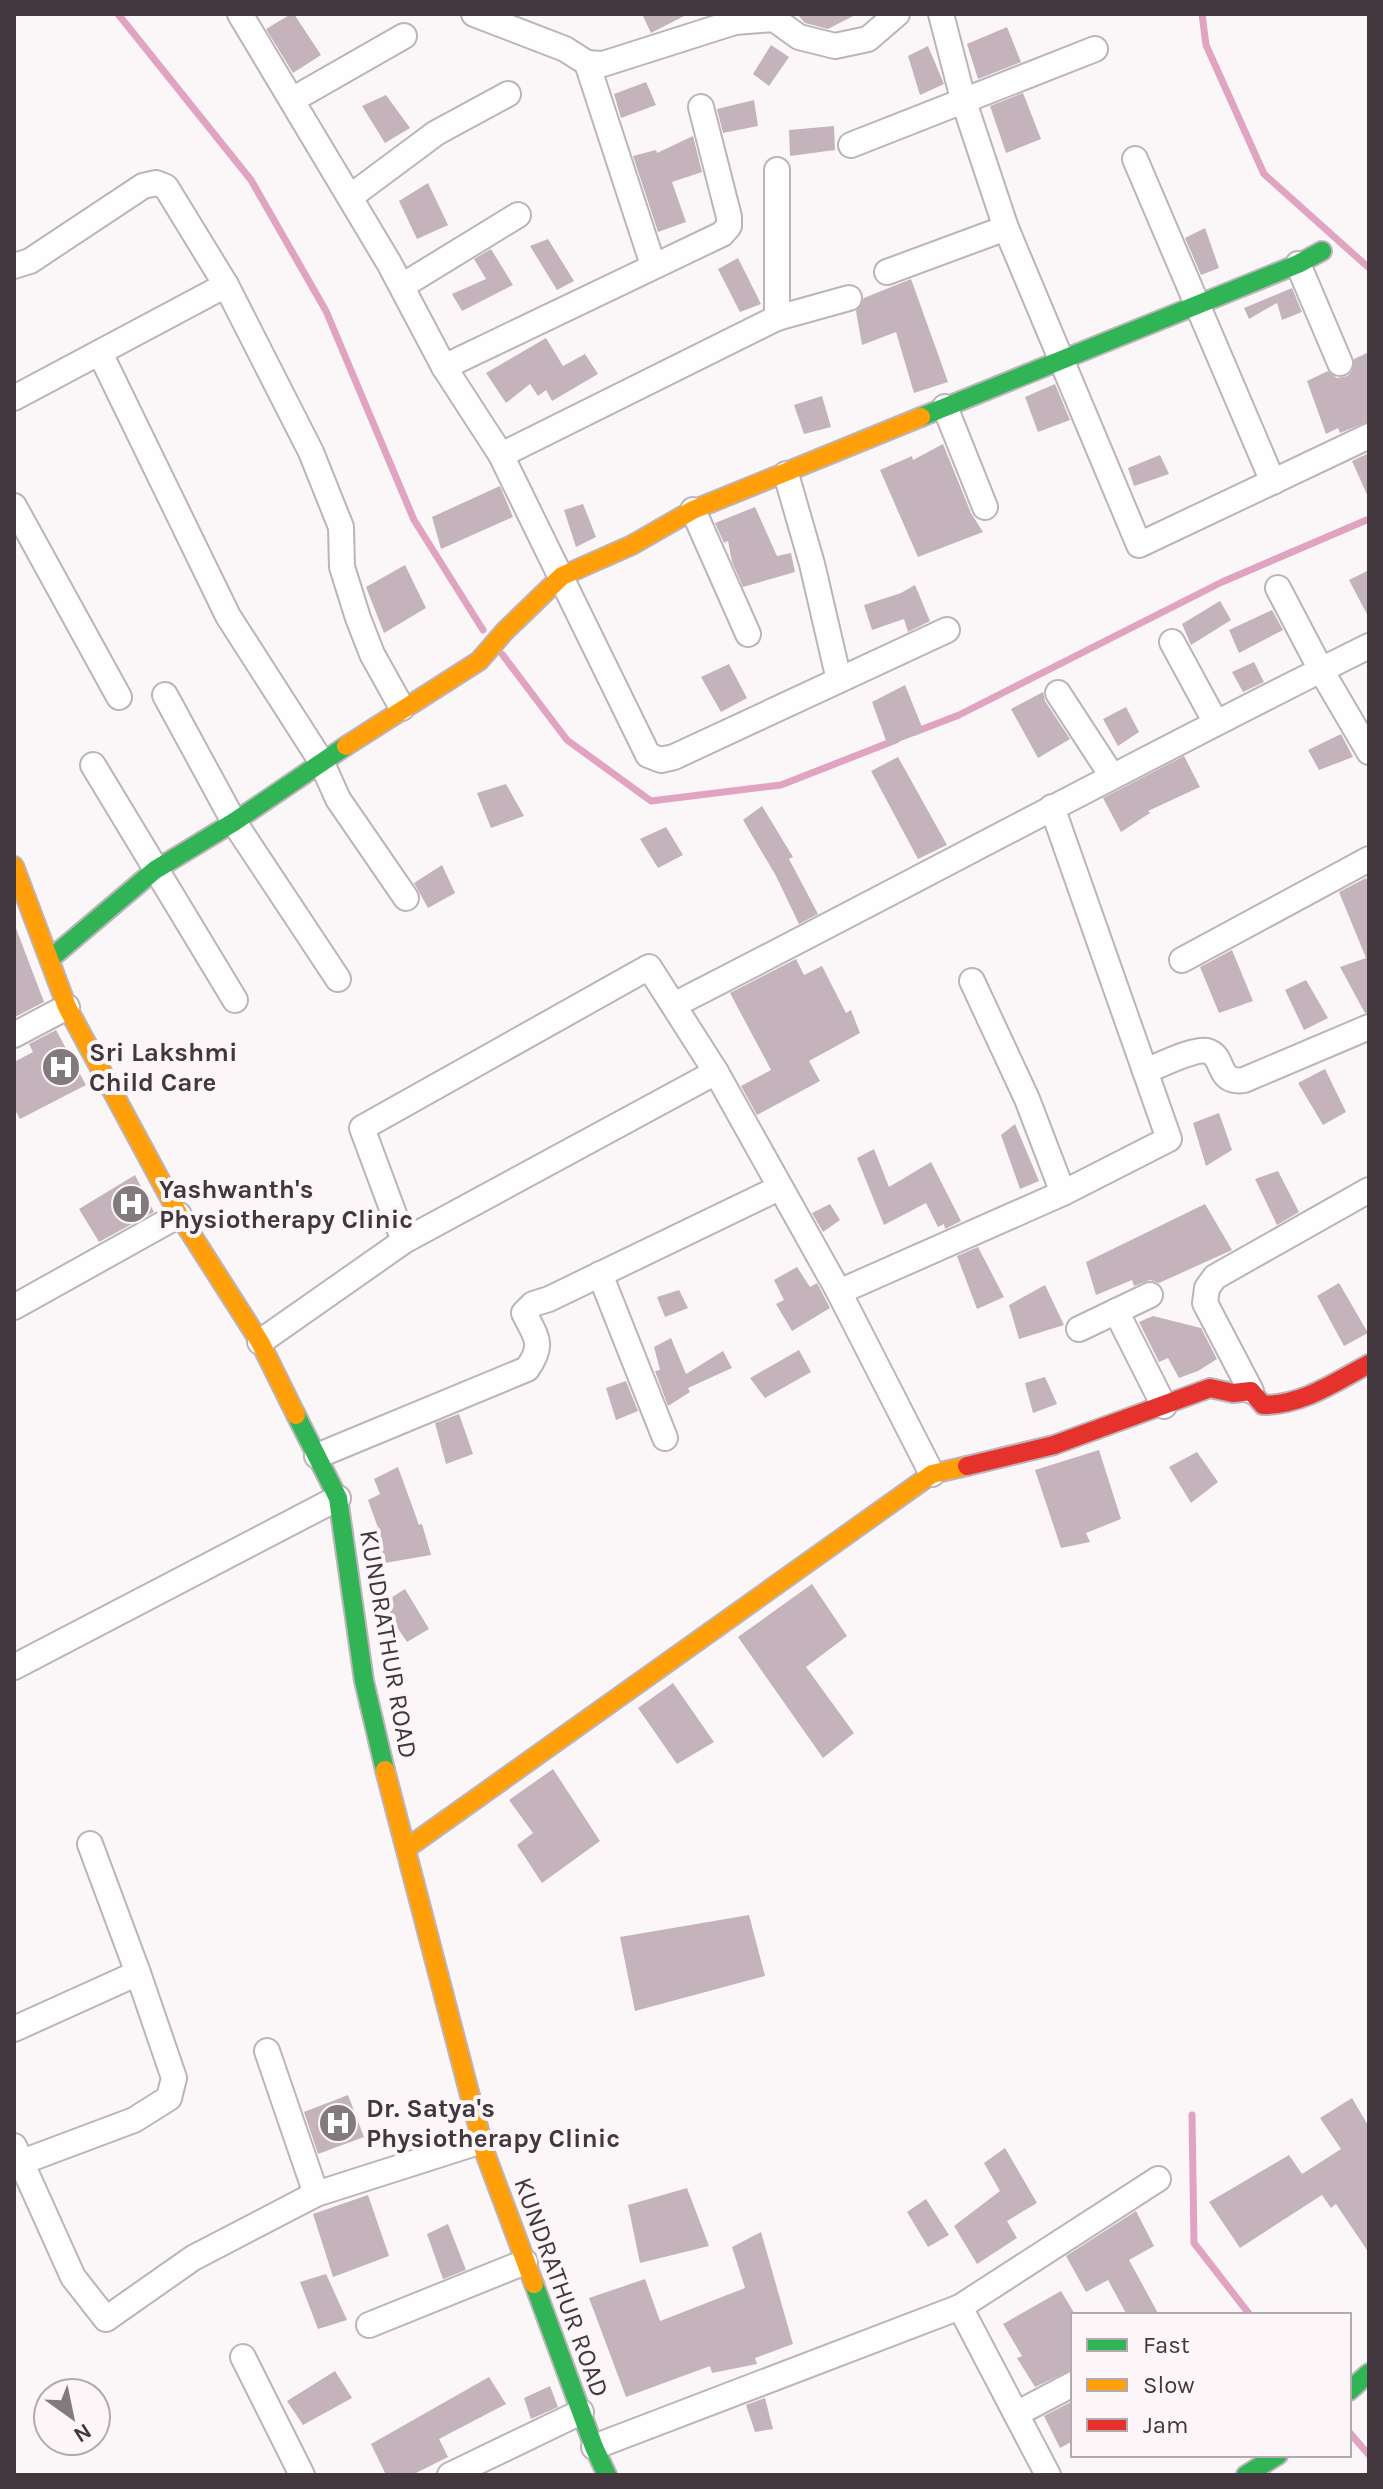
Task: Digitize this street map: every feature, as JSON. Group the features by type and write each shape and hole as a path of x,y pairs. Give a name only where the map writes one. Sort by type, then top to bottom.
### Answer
{"street":[{"path":"240,14 402,286 444,367 501,455 648,755 661,760 674,757 947,630"},
{"path":"474,14 565,49 587,63 603,64 735,22 772,16 799,37 835,46 868,39 897,14"},
{"path":"941,14 963,99 1006,228 1139,545 1369,436"},
{"path":"292,100 404,36"},
{"path":"851,145 1095,49"},
{"path":"587,63 653,265"},
{"path":"350,197 436,133 508,94"},
{"path":"444,367 722,234 729,226 701,107"},
{"path":"1135,159 1273,482"},
{"path":"777,170 777,318"},
{"path":"14,266 30,261 143,186 156,183 166,187 226,285 326,487 341,527 342,567 358,618 372,654 402,708"},
{"path":"402,286 518,215"},
{"path":"887,272 1006,228"},
{"path":"50,959 155,870 234,822 321,761 479,661 562,576 632,545 693,510 1298,264 1322,251"},
{"path":"1298,264 1340,363"},
{"path":"14,398 226,285"},
{"path":"501,455 777,318 849,298"},
{"path":"100,353 228,616 321,761 338,799 406,898"},
{"path":"945,407 985,507"},
{"path":"786,474 839,680"},
{"path":"14,506 119,697"},
{"path":"693,510 748,634"},
{"path":"1278,588 1369,752"},
{"path":"1172,642 1216,723"},
{"path":"674,1005 919,880 1112,776 1369,646"},
{"path":"1058,693 1112,776"},
{"path":"165,695 234,822 338,979"},
{"path":"93,765 235,1000"},
{"path":"839,1292 1063,1193 1169,1139 1052,807"},
{"path":"1182,960 1369,859"},
{"name":"KUNDRATHUR ROAD","path":"14,866 67,1007 179,1215 260,1342 338,1498 364,1681 379,1750 482,2141 607,2475"},
{"path":"404,1241 362,1128 649,967 716,1072 839,1292 932,1474"},
{"path":"972,981 1027,1099 1063,1193"},
{"path":"14,1035 67,1007"},
{"path":"1145,1071 1196,1052 1207,1051 1214,1055 1227,1078 1244,1080 1369,1027"},
{"path":"260,1342 404,1241 716,1072"},
{"path":"317,1456 527,1369 537,1354 538,1341 524,1313 533,1304 779,1188"},
{"path":"1369,1190 1215,1277 1207,1288 1205,1303 1251,1391 1263,1405 1277,1406 1321,1389 1369,1364"},
{"path":"14,1307 179,1215"},
{"path":"600,1274 665,1438"},
{"path":"1079,1329 1150,1295"},
{"path":"1116,1311 1164,1406"},
{"path":"407,1848 932,1474 1054,1445 1210,1388 1233,1393 1251,1391"},
{"path":"14,1667 338,1498"},
{"path":"90,1844 174,2078 169,2098 134,2120 16,2158 73,2277 106,2319 193,2258 316,2194 482,2141"},
{"path":"14,2029 138,1973"},
{"path":"267,2051 316,2194"},
{"path":"594,2447 960,2307 1158,2179"},
{"path":"369,2325 525,2262"},
{"path":"960,2307 1048,2475"},
{"path":"243,2357 302,2475"},
{"path":"1016,2414 1071,2385"},
{"path":"450,2475 581,2412"},
{"path":"1246,2475 1275,2457"}],"building":[{"path":"294,14 321,55 293,73 266,29"},
{"path":"642,14 688,14 651,33"},
{"path":"797,14 857,14 828,29 805,23"},
{"path":"1007,27 1021,62 978,79 967,44"},
{"path":"771,45 789,57 769,86 753,74"},
{"path":"928,46 944,84 920,95 908,56"},
{"path":"646,82 656,105 621,118 614,94"},
{"path":"1023,93 1041,139 1006,153 990,106"},
{"path":"386,95 410,128 385,143 362,106"},
{"path":"754,100 758,126 723,133 717,109"},
{"path":"834,126 835,150 790,156 789,130"},
{"path":"693,136 702,172 672,182 686,222 658,232 633,156 656,150 657,153"},
{"path":"428,183 448,225 417,239 399,201"},
{"path":"1205,228 1219,268 1201,275 1185,238"},
{"path":"548,239 574,281 557,290 530,246"},
{"path":"491,249 513,285 462,311 452,294 486,279 474,259"},
{"path":"738,258 761,304 740,312 718,269"},
{"path":"911,279 948,382 914,393 896,332 862,345 856,311 864,298"},
{"path":"1292,288 1302,312 1282,320 1277,303 1249,319 1244,308"},
{"path":"546,338 563,366 585,354 598,374 552,401 546,390 538,396 530,384 506,403 486,373"},
{"path":"1369,352 1369,421 1340,433 1338,428 1326,434 1307,381 1328,371 1337,378 1347,376 1352,371 1354,359"},
{"path":"1055,384 1070,420 1038,432 1025,397"},
{"path":"822,396 831,427 804,434 794,405"},
{"path":"943,444 971,513 983,532 918,557 880,470 912,456 913,460"},
{"path":"1369,453 1369,499 1352,461"},
{"path":"1160,455 1169,474 1134,486 1128,468"},
{"path":"500,486 513,517 441,549 432,517"},
{"path":"583,504 596,537 576,547 564,510"},
{"path":"755,507 777,556 791,553 795,572 743,587 732,562 728,541 724,543 715,523"},
{"path":"405,565 426,608 384,633 366,587"},
{"path":"1369,570 1369,618 1349,580"},
{"path":"915,585 930,621 908,632 904,619 872,630 864,605"},
{"path":"1220,601 1231,620 1191,645 1182,624"},
{"path":"1272,610 1283,630 1239,653 1229,630"},
{"path":"1254,662 1264,682 1243,692 1232,672"},
{"path":"729,664 747,698 721,712 701,677"},
{"path":"905,685 924,732 888,746 872,702"},
{"path":"1043,692 1045,701 1070,739 1038,758 1011,709"},
{"path":"1126,707 1139,732 1118,746 1103,719"},
{"path":"1341,734 1353,757 1319,770 1308,750"},
{"path":"1184,756 1200,787 1148,811 1150,813 1121,832 1103,798"},
{"path":"898,757 947,845 918,859 871,771"},
{"path":"506,784 524,816 491,828 477,793"},
{"path":"762,806 793,857 789,859 818,914 799,924 776,876 743,820"},
{"path":"666,827 683,855 658,868 640,839"},
{"path":"442,865 455,893 428,908 414,883"},
{"path":"1366,878 1369,885 1369,1012 1365,1013 1340,967 1366,958 1339,892"},
{"path":"14,923 44,1002 15,1017 14,1015"},
{"path":"1232,950 1253,1001 1219,1013 1200,967"},
{"path":"796,959 804,975 822,966 846,1013 851,1010 860,1033 809,1061 820,1081 757,1115 741,1086 771,1070 730,993"},
{"path":"1306,980 1328,1018 1304,1030 1285,990"},
{"path":"56,1030 86,1085 20,1119 14,1108 14,1062 33,1052 29,1044"},
{"path":"1325,1069 1346,1112 1323,1125 1298,1083"},
{"path":"1219,1113 1232,1150 1206,1166 1193,1123"},
{"path":"1015,1124 1039,1181 1020,1189 1001,1135"},
{"path":"874,1149 889,1187 931,1162 961,1221 945,1229 944,1224 938,1227 926,1203 884,1225 857,1158"},
{"path":"1278,1171 1299,1212 1277,1225 1255,1179"},
{"path":"135,1175 154,1212 99,1242 79,1209"},
{"path":"830,1204 840,1220 823,1232 812,1213"},
{"path":"1205,1204 1232,1250 1159,1283 1150,1280 1134,1286 1132,1280 1096,1295 1086,1262"},
{"path":"978,1247 1004,1297 977,1309 957,1256"},
{"path":"797,1267 810,1287 817,1283 830,1308 792,1331 776,1304 784,1300 774,1280"},
{"path":"1339,1283 1368,1333 1344,1346 1317,1296"},
{"path":"1045,1285 1064,1325 1019,1339 1009,1305"},
{"path":"679,1290 688,1308 665,1317 657,1297"},
{"path":"1153,1316 1201,1328 1217,1359 1179,1378 1168,1358 1159,1362 1139,1322"},
{"path":"671,1338 686,1374 723,1351 732,1368 688,1388 690,1392 668,1406 655,1371 660,1370 654,1347"},
{"path":"799,1350 811,1372 765,1398 750,1378"},
{"path":"1045,1377 1057,1404 1033,1413 1025,1383"},
{"path":"626,1381 638,1411 616,1420 606,1388"},
{"path":"459,1414 473,1454 446,1464 435,1423"},
{"path":"1099,1450 1121,1519 1086,1533 1090,1542 1061,1548 1035,1470"},
{"path":"1197,1452 1218,1482 1191,1503 1169,1467"},
{"path":"398,1467 419,1525 422,1524 431,1555 385,1563 379,1541 382,1539 368,1500 380,1494 374,1479"},
{"path":"812,1584 847,1636 806,1667 854,1733 823,1758 738,1637"},
{"path":"405,1589 429,1629 407,1642 381,1604"},
{"path":"673,1683 714,1742 677,1764 638,1708"},
{"path":"553,1769 600,1841 542,1883 517,1845 533,1833 509,1800"},
{"path":"749,1915 765,1976 635,2011 620,1937"},
{"path":"348,2095 364,2137 318,2154 304,2112"},
{"path":"1352,2098 1369,2127 1369,2253 1336,2204 1331,2208 1322,2195 1240,2248 1209,2202 1289,2155 1302,2174 1341,2149 1320,2118"},
{"path":"1005,2148 1037,2203 1007,2221 1017,2238 977,2264 954,2226 1000,2191 984,2163"},
{"path":"687,2188 709,2246 640,2263 628,2205"},
{"path":"368,2195 389,2256 333,2277 313,2214"},
{"path":"926,2199 949,2235 928,2247 907,2212"},
{"path":"1136,2211 1154,2246 1129,2260 1158,2313 1126,2313 1108,2280 1086,2292 1066,2256"},
{"path":"448,2224 466,2270 443,2279 427,2234"},
{"path":"761,2232 793,2344 755,2358 757,2364 712,2373 710,2366 626,2397 589,2298 645,2279 660,2321 745,2288 732,2247"},
{"path":"326,2274 347,2320 318,2329 300,2282"},
{"path":"1061,2291 1073,2311 1071,2370 1035,2387 1017,2358 1022,2356 1003,2324"},
{"path":"335,2371 352,2398 303,2425 287,2401"},
{"path":"489,2377 506,2404 439,2439 448,2457 412,2475 386,2475 371,2444"},
{"path":"550,2386 558,2407 531,2419 524,2398"},
{"path":"765,2398 773,2429 755,2432 746,2405"},
{"path":"1071,2402 1071,2442 1060,2448 1044,2416"}],"waterway":[{"path":"118,14 251,180 326,311 414,520 483,630"},
{"path":"1202,14 1206,45 1264,174 1369,268"},
{"path":"915,732 959,715 1222,582 1369,519"},
{"path":"502,654 567,740 651,801 781,785 896,740"},
{"path":"1192,2115 1194,2243 1248,2313"},
{"path":"1351,2434 1369,2455"}],"traffic: fast":[{"path":"921,417 1298,264 1322,251"},
{"path":"50,959 155,870 234,822 346,746"},
{"path":"296,1415 338,1498 364,1681 385,1770"},
{"path":"534,2284 607,2475"},
{"path":"1351,2389 1369,2373"},
{"path":"1246,2475 1275,2457"}],"traffic: slow":[{"path":"346,746 479,661 562,576 632,545 693,510 921,417"},
{"path":"14,866 67,1007 179,1215 260,1342 296,1415"},
{"path":"407,1848 932,1474 967,1466"},
{"path":"385,1770 485,2153 534,2284"}],"traffic: jam":[{"path":"967,1466 1054,1445 1210,1388 1233,1393 1251,1391 1263,1405 1292,1401 1369,1364"}],"place":[{"name":"Sri Lakshmi Child Care","path":"61,1067"},
{"name":"Yashwanth's Physiotherapy Clinic","path":"131,1204"},
{"name":"Dr. Satya's Physiotherapy Clinic","path":"338,2123"}]}
